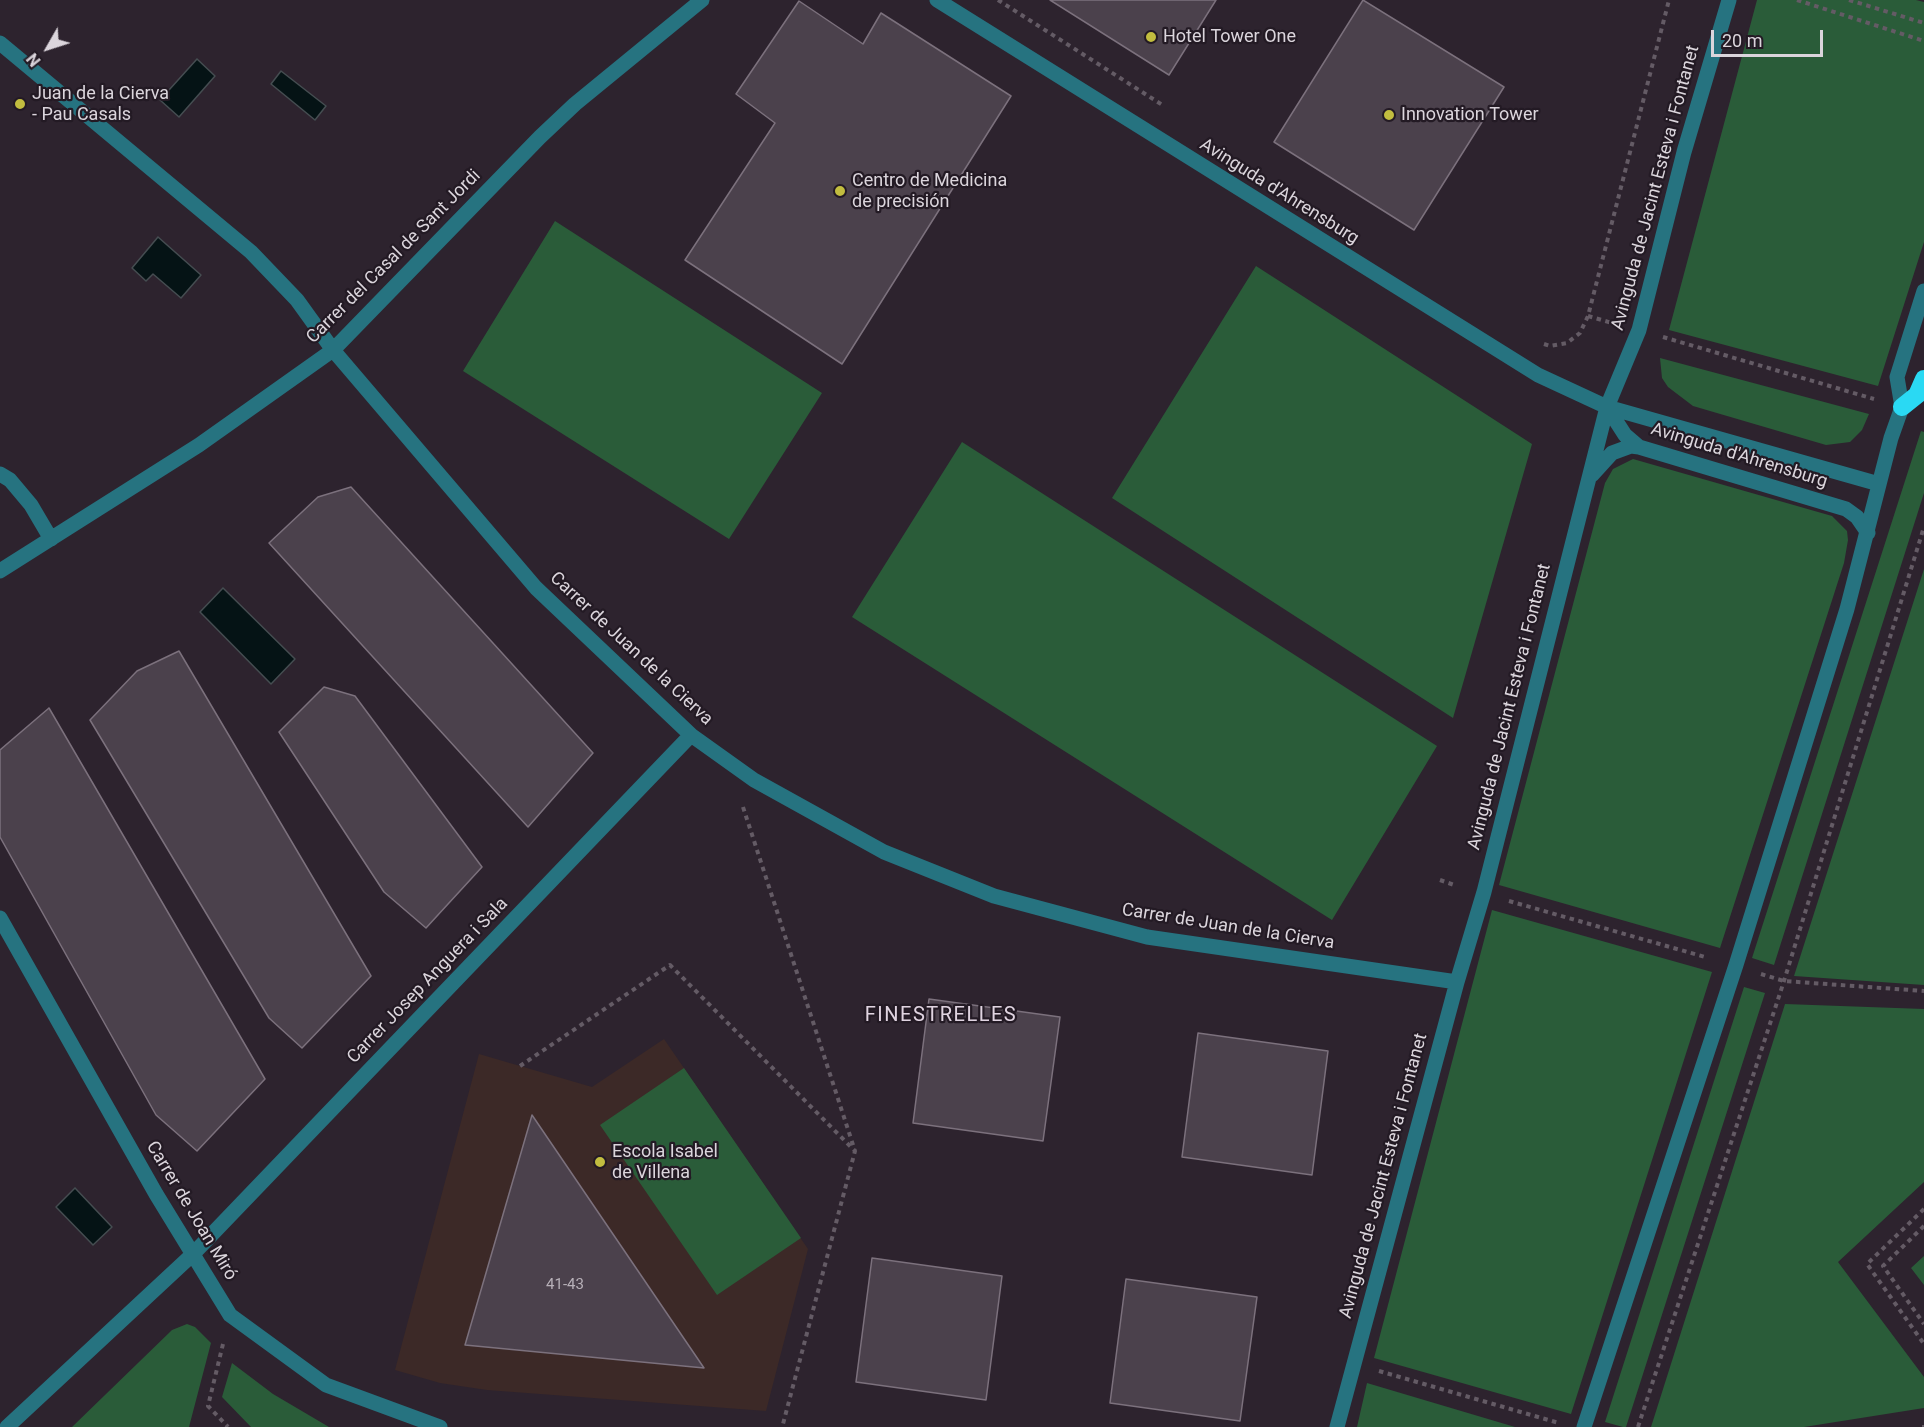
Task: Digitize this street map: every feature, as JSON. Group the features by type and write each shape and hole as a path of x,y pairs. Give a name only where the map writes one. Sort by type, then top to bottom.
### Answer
{"highway":[{"path":"1902,407 1917,395 1924,379"}],"street":[{"name":"Carrer del Casal de Sant Jordi","path":"0,571 199,445 333,350 575,104 702,0"},
{"name":"Avinguda d'Ahrensburg","path":"936,0 1538,375 1607,407 1879,484"},
{"name":"Avinguda de Jacint Esteva i Fontanet","path":"1337,1427 1456,982 1484,892 1607,407 1639,330 1684,152 1729,0"},
{"path":"0,43 251,252 297,300 333,350"},
{"path":"1584,1427 1732,976 1847,609 1879,484 1902,407 1897,377 1924,291"},
{"name":"Carrer de Juan de la Cierva","path":"333,350 536,588 691,735 754,780 802,809 884,852 994,896 1147,938 1456,982"},
{"name":"Avinguda d'Ahrensburg","path":"1607,407 1625,435 1639,447 1846,509 1864,525 1868,533"},
{"path":"1588,480 1612,453 1631,446 1639,447"},
{"path":"0,474 10,480 31,505 51,540"},
{"name":"Carrer Josep Anguera i Sala","path":"7,1427 193,1254 691,735"},
{"name":"Carrer de Joan Miró","path":"0,918 156,1194 230,1315 326,1385 440,1427"}],"path":[{"path":"1540,343 1550,346 1568,343 1580,333 1588,316 1669,0"},
{"path":"1797,0 1924,41"},
{"path":"1849,0 1924,23"},
{"path":"1588,316 1902,407"},
{"path":"1638,1427 1784,981 1924,527"},
{"path":"754,780 741,801 855,1151 783,1424"},
{"path":"1440,880 1460,887"},
{"path":"1504,900 1705,957"},
{"path":"520,1066 670,965 855,1151"},
{"path":"1750,971 1784,981 1924,991"},
{"path":"1924,1209 1867,1264 1924,1344"},
{"path":"1924,1226 1882,1266 1924,1324"},
{"path":"228,1427 208,1406 230,1315"},
{"path":"1369,1368 1565,1424"}],"shaded area":[{"path":"197,59 215,76 179,117 160,100"},
{"path":"281,71 326,106 315,120 271,84"},
{"path":"158,237 201,275 181,298 153,274 146,281 132,268"},
{"path":"223,588 295,659 271,684 200,612"},
{"name":"Escola Isabel de Villena","path":"664,1039 808,1249 766,1411 487,1390 440,1383 395,1370 479,1054 592,1087"},
{"path":"75,1188 112,1227 93,1245 56,1207"}],"green space":[{"path":"1757,0 1916,0 1924,2 1924,242 1878,386 1669,330"},
{"path":"555,221 822,393 729,539 463,371"},
{"path":"1256,266 1532,444 1453,718 1112,498"},
{"path":"1660,358 1869,414 1862,430 1850,442 1826,445 1693,406 1668,387 1662,378"},
{"path":"1921,431 1924,432 1924,493 1774,965 1752,958"},
{"path":"962,442 1437,746 1332,920 852,617"},
{"path":"1633,459 1832,516 1847,531 1848,540 1844,563 1720,948 1499,885 1605,483 1613,469"},
{"path":"1924,569 1924,985 1794,976"},
{"path":"1492,910 1712,972 1571,1414 1374,1358"},
{"path":"1744,987 1765,993 1626,1427 1605,1422"},
{"path":"1785,1004 1924,1009 1924,1182 1838,1262 1924,1377 1924,1408 1804,1427 1651,1427"},
{"path":"684,1068 801,1238 717,1295 600,1125"},
{"path":"1924,1256 1924,1285 1911,1268"},
{"path":"187,1324 195,1327 211,1343 189,1427 72,1427 172,1330"},
{"path":"232,1363 273,1394 329,1427 251,1427 222,1397"},
{"path":"1367,1383 1515,1427 1357,1427"}],"building":[{"name":"Hotel Tower One","path":"1050,0 1216,0 1169,75"},
{"name":"Innovation Tower","path":"1363,0 1504,87 1414,230 1274,142"},
{"name":"Centro de Medicina de precisión","path":"799,1 863,44 881,13 1011,96 842,364 685,260 775,123 736,94"},
{"path":"351,487 593,753 528,827 269,543 318,497"},
{"path":"179,651 371,976 302,1048 269,1018 90,720 137,671"},
{"path":"324,687 355,696 482,867 426,928 384,892 279,732"},
{"path":"49,708 265,1079 197,1151 156,1115 0,837 0,750"},
{"path":"929,999 1060,1017 1043,1141 913,1123"},
{"path":"1198,1033 1328,1051 1312,1175 1182,1157"},
{"path":"532,1115 704,1368 465,1345"},
{"path":"872,1258 1002,1276 986,1400 856,1382"},
{"path":"1126,1279 1257,1297 1240,1421 1110,1403"}],"place":[{"name":"Hotel Tower One","path":"1151,37"},
{"name":"Juan de la Cierva - Pau Casals","path":"20,104"},
{"name":"Innovation Tower","path":"1389,115"},
{"name":"Centro de Medicina de precisión","path":"840,191"},
{"name":"Escola Isabel de Villena","path":"600,1162"}],"district":[{"name":"FINESTRELLES","path":"941,1016"}]}
